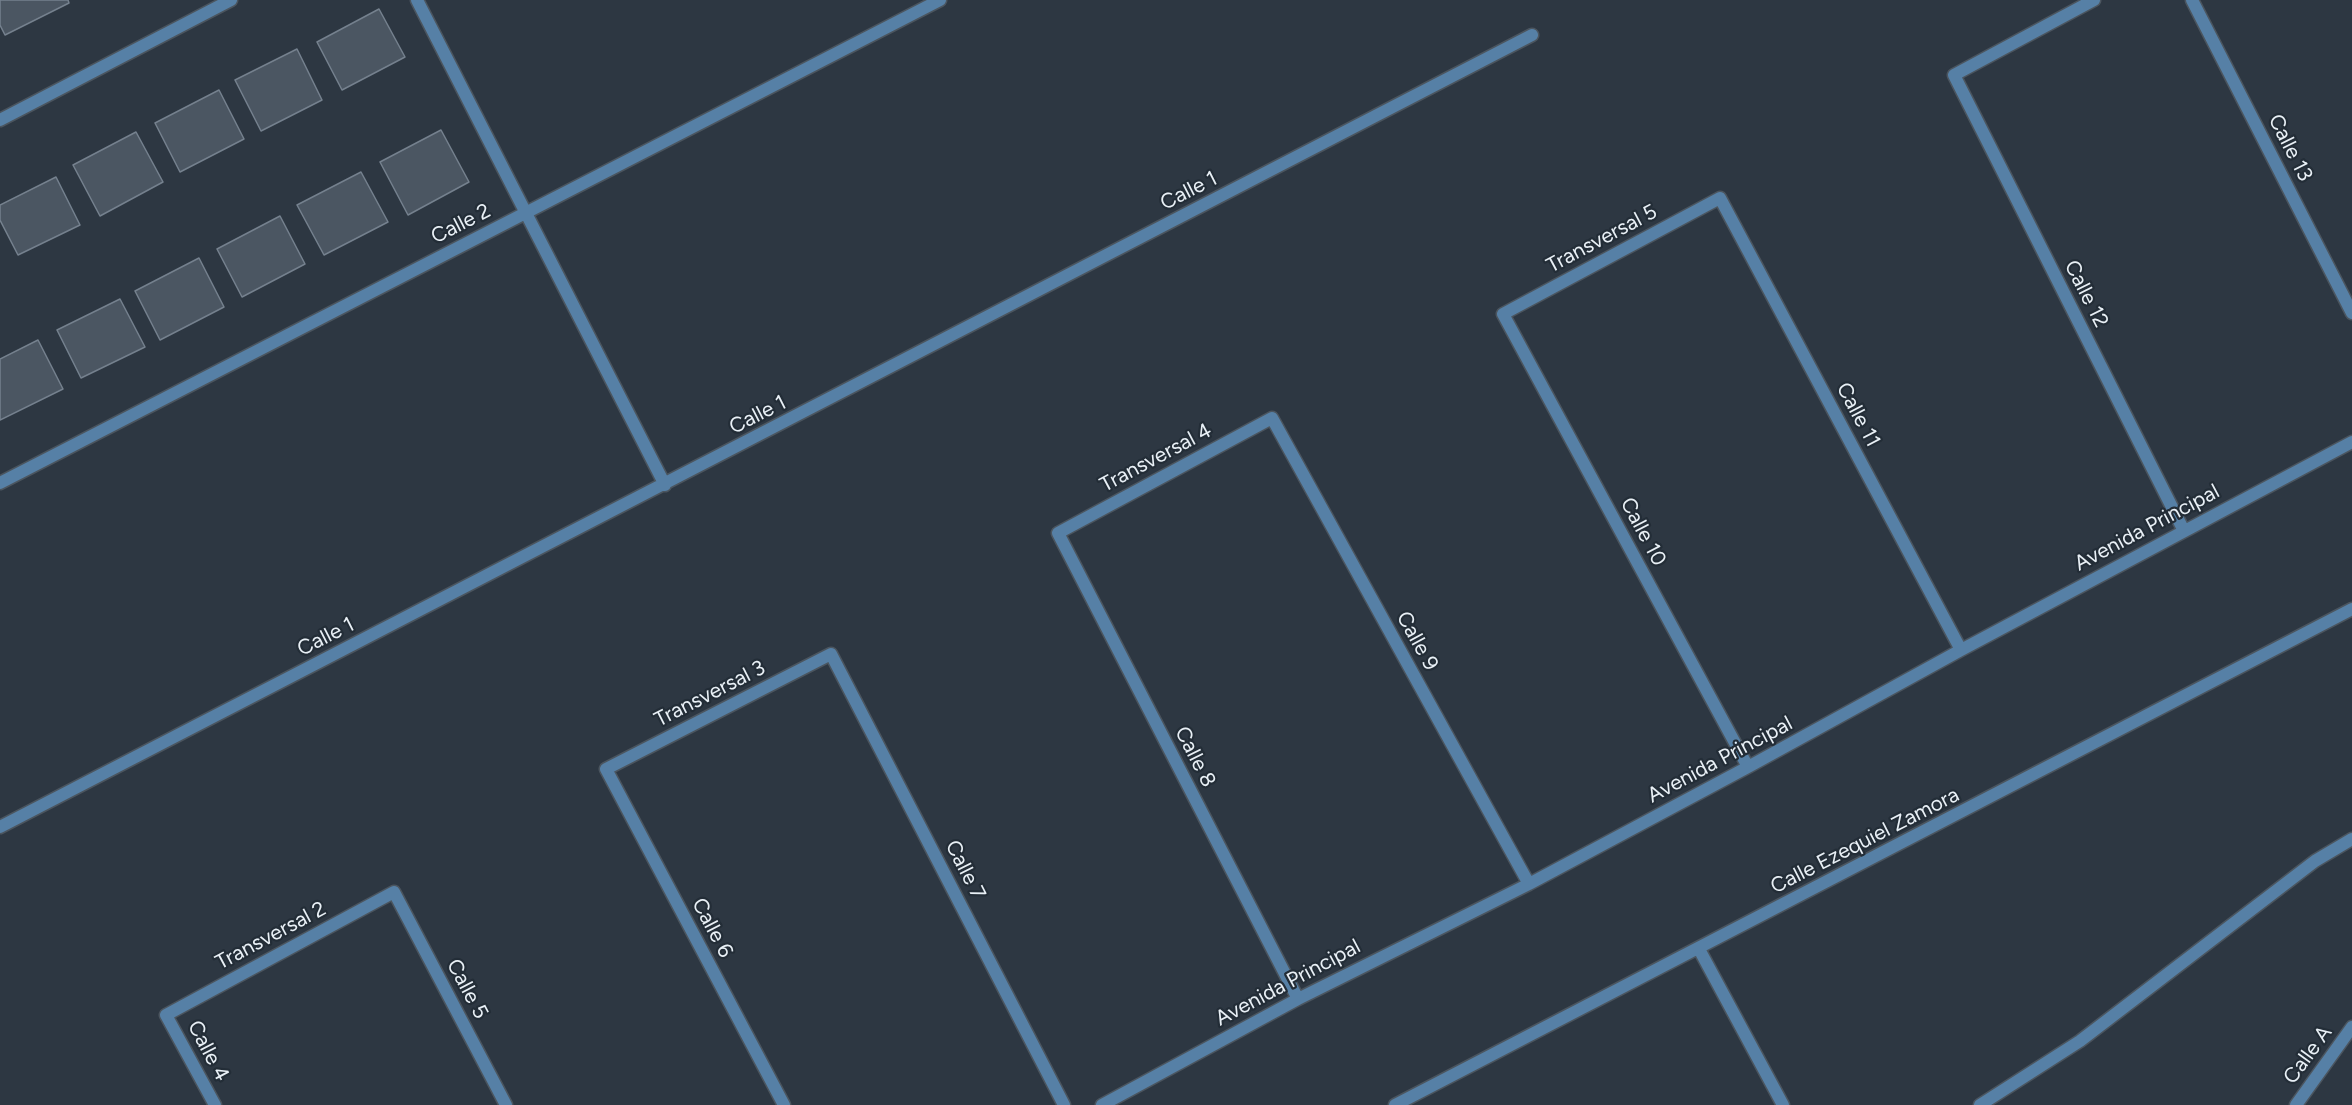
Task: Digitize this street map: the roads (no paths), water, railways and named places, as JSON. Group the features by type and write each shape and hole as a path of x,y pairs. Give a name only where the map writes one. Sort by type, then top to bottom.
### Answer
{"street":[{"path":"0,120 231,0"},
{"path":"417,0 665,485"},
{"name":"Calle 2","path":"0,483 940,0"},
{"name":"Calle 12","path":"2094,0 1954,75 2184,531"},
{"name":"Calle 13","path":"2192,0 2352,313"},
{"name":"Calle 1","path":"0,827 1532,36"},
{"name":"Transversal 5","path":"1503,314 1720,198"},
{"name":"Calle 11","path":"1720,198 1961,650"},
{"name":"Calle 10","path":"1503,314 1748,767"},
{"name":"Transversal 4","path":"1058,533 1272,418"},
{"name":"Calle 9","path":"1272,418 1529,884"},
{"name":"Avenida Principal","path":"1102,1105 1298,999 1529,884 2352,442"},
{"name":"Calle 8","path":"1058,533 1298,999"},
{"name":"Calle Ezequiel Zamora","path":"1395,1105 2352,609"},
{"name":"Transversal 3","path":"606,769 831,654"},
{"name":"Calle 7","path":"831,654 1064,1105"},
{"name":"Calle 6","path":"606,769 784,1105"},
{"path":"1980,1105 2080,1041 2315,861 2352,839"},
{"name":"Transversal 2","path":"166,1015 394,892"},
{"name":"Calle 5","path":"394,892 506,1105"},
{"path":"1699,949 1783,1105"},
{"name":"Calle 4","path":"166,1015 215,1105"},
{"name":"Calle A","path":"2296,1105 2352,1027"}]}
